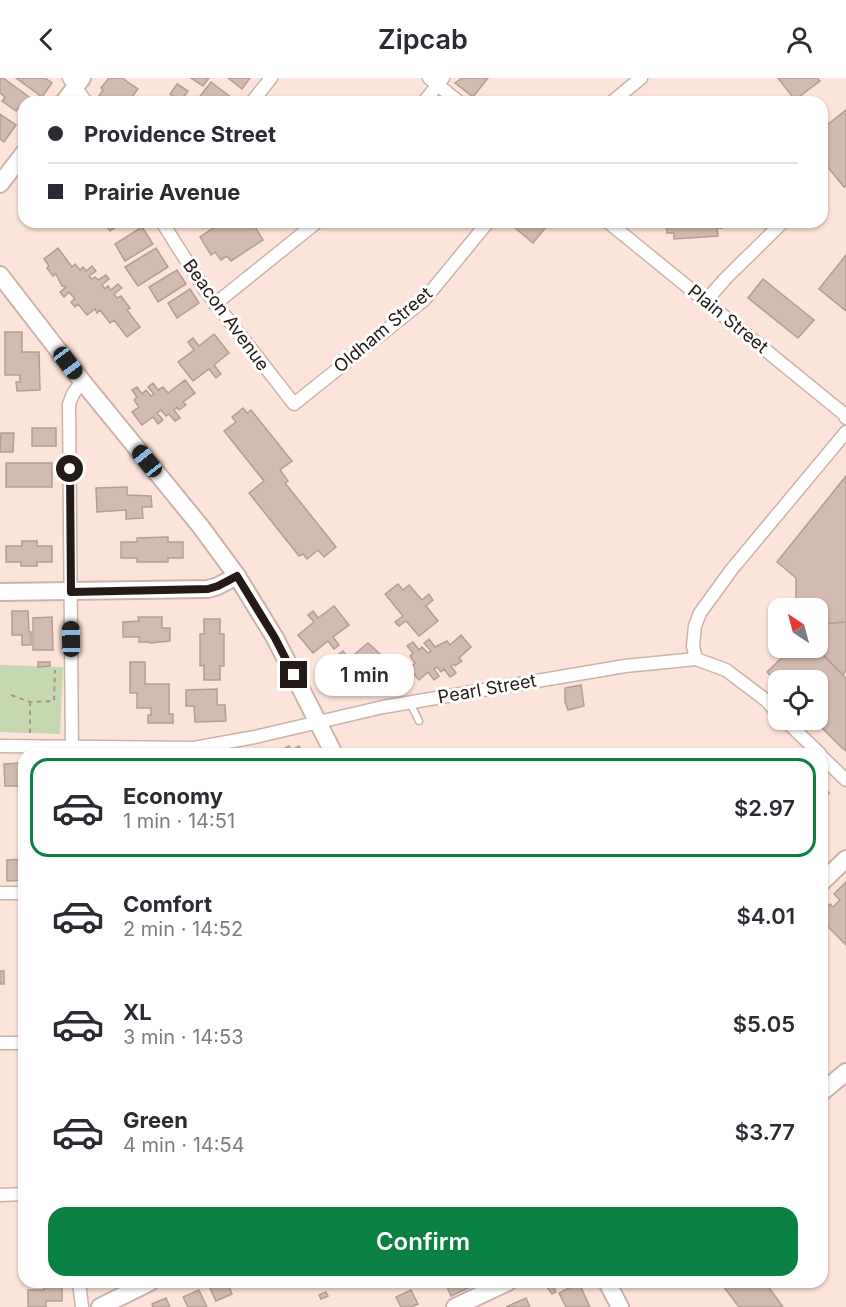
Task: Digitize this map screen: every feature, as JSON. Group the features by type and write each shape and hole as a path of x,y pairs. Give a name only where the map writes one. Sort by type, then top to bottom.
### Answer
{"street":[{"path":"256,96 270,78"},
{"path":"619,96 641,78"},
{"path":"428,96 437,80 453,96"},
{"path":"67,96 76,81"},
{"path":"76,81 83,96"},
{"path":"0,184 18,161"},
{"name":"Beacon Avenue","path":"166,228 215,304 294,404"},
{"path":"215,304 310,228"},
{"name":"Oldham Street","path":"294,404 424,300 483,228"},
{"name":"Plain Street","path":"615,228 844,414 846,418"},
{"path":"706,301 777,228"},
{"path":"0,275 82,381 201,527 237,576 275,638 331,748"},
{"path":"72,748 69,404 82,381"},
{"path":"768,702 726,670 696,659 693,646 695,626 700,613 732,569 846,432"},
{"path":"0,592 208,589 237,576"},
{"name":"Pearl Street","path":"227,748 318,723 410,702 625,666 696,659"},
{"path":"795,730 813,748"},
{"name":"Pearl Street","path":"0,746 51,748"},
{"path":"828,763 846,780"},
{"path":"828,876 846,859"},
{"path":"0,893 18,893"},
{"path":"0,1043 18,1043"},
{"path":"828,1087 846,1072"},
{"path":"0,1195 18,1194"},
{"path":"80,1288 82,1307"},
{"path":"100,1307 138,1288"},
{"path":"455,1307 495,1288"},
{"path":"610,1288 620,1307"}],"lane":[{"path":"410,702 419,721"}],"path":[{"path":"11,695 30,702 54,702 55,670"},
{"path":"30,702 30,746"}],"green space":[{"path":"0,665 63,667 60,734 0,732"}],"building":[{"path":"0,78 3,78 28,96 18,96 16,111 2,101 5,97 0,93"},
{"path":"16,78 45,78 52,83 41,96"},
{"path":"109,78 122,78 138,89 133,96 99,96 103,90 101,88"},
{"path":"191,78 209,78 203,86"},
{"path":"228,78 250,78 242,89"},
{"path":"462,78 488,78 474,96 455,83"},
{"path":"778,78 817,78 820,81 800,96 792,96"},
{"path":"211,82 229,96 200,96"},
{"path":"177,84 188,91 184,96 170,94"},
{"path":"846,110 846,186 844,187 828,167 828,124"},
{"path":"0,114 16,125 4,142 0,139"},
{"path":"143,228 153,244 125,261 115,244"},
{"path":"213,228 256,228 263,240 231,261 227,256 221,260 215,252 211,255 200,237"},
{"path":"515,228 545,228 533,243"},
{"path":"667,228 717,228 718,236 674,239 674,233 667,233"},
{"path":"58,248 72,267 75,264 80,270 83,267 86,271 92,266 96,271 89,276 92,279 95,277 98,280 106,275 109,279 102,285 105,289 108,286 111,290 118,284 122,288 114,294 117,298 121,296 130,308 127,310 140,327 127,337 114,320 110,323 100,310 97,313 95,309 87,315 78,304 75,307 71,302 75,299 69,292 64,297 60,292 66,287 62,286 56,274 53,276 44,259"},
{"path":"156,248 168,267 138,286 125,267"},
{"path":"846,255 846,311 819,289"},
{"path":"177,270 186,284 158,302 149,287"},
{"path":"763,279 814,320 798,338 748,298"},
{"path":"190,289 199,303 177,318 168,303"},
{"path":"5,332 22,332 22,352 39,352 40,390 17,391 16,382 20,382 20,375 5,375"},
{"path":"214,334 229,353 214,365 221,374 216,378 209,369 193,381 178,362 194,350 188,342 193,338 199,346"},
{"path":"185,380 195,393 183,402 186,405 179,410 177,407 174,410 180,418 175,421 161,410 157,413 163,420 158,424 153,417 142,425 132,412 139,407 134,400 137,397 132,390 137,387 142,394 146,390 151,396 154,394 148,387 153,383 158,390 163,387 168,393"},
{"path":"243,408 247,413 251,410 292,461 280,470 288,481 285,483 336,547 324,557 318,550 307,559 303,554 299,556 249,493 264,481 224,431 236,422 232,417"},
{"path":"32,428 56,428 56,446 32,446"},
{"path":"1,433 14,433 13,452 0,452"},
{"path":"6,463 52,463 52,487 6,487"},
{"path":"846,476 846,622 828,624 828,598 796,598 796,578 777,562"},
{"path":"127,487 127,495 151,496 152,507 142,507 143,518 126,519 126,510 97,512 96,488"},
{"path":"168,537 168,542 183,542 183,558 168,558 168,562 137,562 137,558 121,558 121,542 137,542 137,538"},
{"path":"22,541 37,541 37,546 52,546 52,562 37,562 37,566 21,566 21,562 6,562 6,546 22,546"},
{"path":"398,584 403,590 409,585 422,600 429,594 433,600 426,606 438,621 419,636 406,621 399,626 395,622 403,616 385,594"},
{"path":"334,606 349,625 333,637 339,645 334,649 328,641 313,653 298,635 314,622 308,615 313,611 318,618"},
{"path":"12,611 28,611 31,645 22,645 22,635 12,635"},
{"path":"52,617 53,650 33,650 33,618"},
{"path":"138,617 162,617 162,628 170,628 170,641 150,643 139,642 139,637 123,637 123,622 139,621"},
{"path":"204,619 220,619 220,634 224,634 224,666 220,666 220,680 204,680 204,665 200,666 200,634 204,634"},
{"path":"846,622 846,670 843,675 826,658 828,658 828,624"},
{"path":"461,635 471,647 459,658 462,661 451,666 456,673 450,677 444,669 441,672 437,667 434,669 439,676 434,680 428,672 419,680 409,668 415,663 410,656 413,653 407,646 413,642 419,650 422,647 428,653 431,651 424,643 429,639 435,647 447,641 450,645"},
{"path":"368,643 381,655 369,664 373,670 364,677 370,685 364,689 359,681 344,693 334,681 328,687 317,674 330,664 335,670 341,666 344,663 338,655 343,651 349,659"},
{"path":"782,658 826,658 846,678 846,751 824,730 828,730 828,670 769,670"},
{"path":"38,662 50,662 50,666 38,667"},
{"path":"130,662 145,662 145,684 169,684 169,714 173,714 173,723 148,723 151,708 137,708 137,693 130,693"},
{"path":"581,685 584,706 568,710 565,702 565,688"},
{"path":"217,689 217,705 225,705 226,721 195,722 194,706 186,706 186,690"},
{"path":"18,763 18,786 5,786 4,764"},
{"path":"18,859 18,880 7,881 7,860"},
{"path":"846,882 846,945 828,927 828,906 830,904 833,907 840,900 834,894"},
{"path":"0,971 4,971 4,984 0,984"},
{"path":"44,1288 62,1288 62,1301 46,1301 46,1307 28,1307 28,1290 44,1290"},
{"path":"210,1288 230,1288 232,1294 216,1301"},
{"path":"448,1288 468,1288 451,1296"},
{"path":"548,1288 554,1288 556,1292 552,1294"},
{"path":"569,1288 581,1288 590,1307 566,1307 559,1293"},
{"path":"725,1288 769,1288 783,1307 739,1307"},
{"path":"199,1290 207,1307 188,1307 183,1297"},
{"path":"411,1290 418,1304 401,1307 396,1297"},
{"path":"326,1292 328,1296 321,1299 319,1295"},
{"path":"166,1298 170,1307 153,1307 152,1304"},
{"path":"526,1298 530,1307 506,1307"}],"route":[{"path":"70,469 71,592 208,589 237,576 257,606 294,675"}]}
